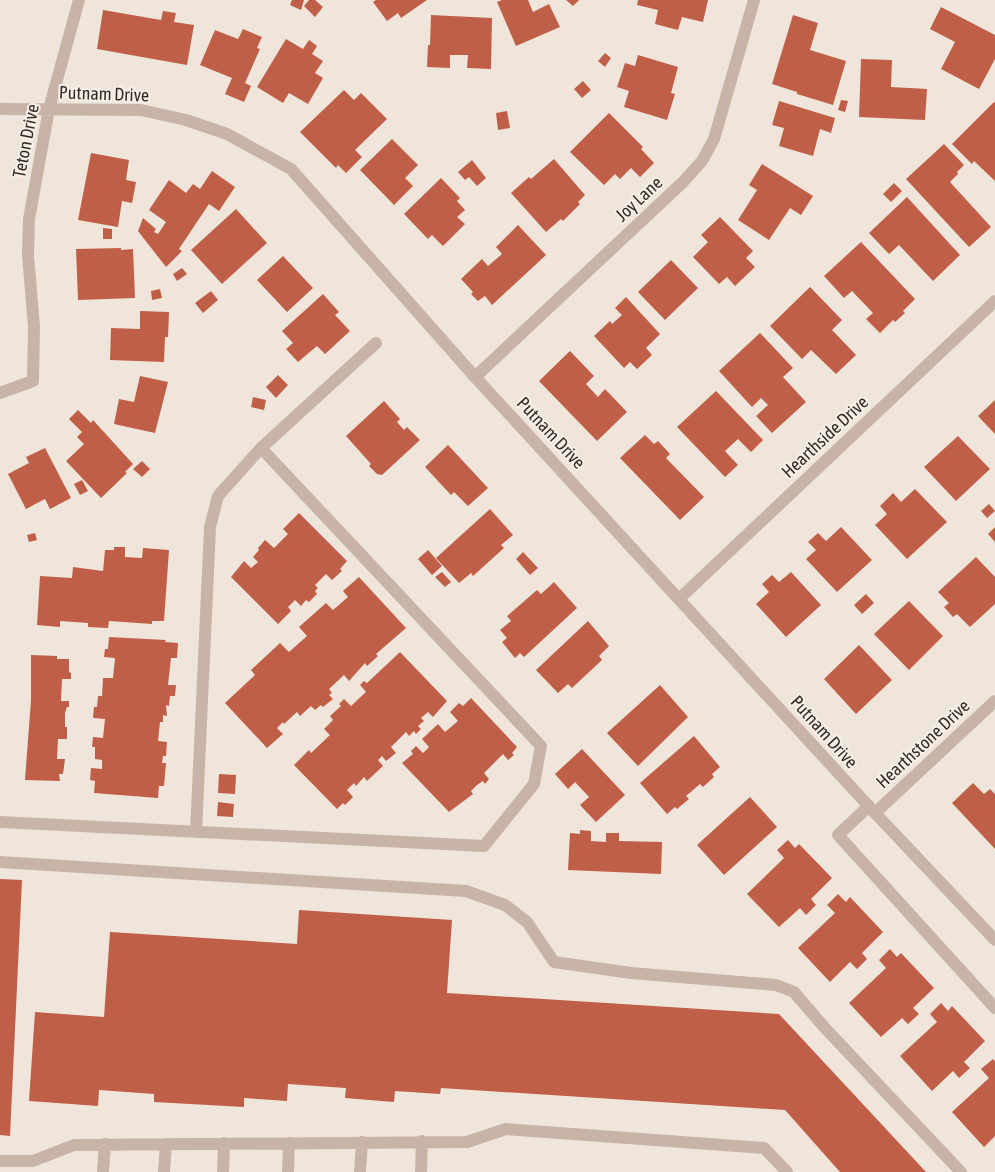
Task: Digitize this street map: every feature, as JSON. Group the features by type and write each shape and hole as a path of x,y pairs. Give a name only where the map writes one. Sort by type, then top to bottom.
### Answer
{"street":[{"name":"Teton Drive","path":"0,393 33,381 34,327 28,255 29,219 49,109 79,0"},
{"name":"Joy Lane","path":"476,377 684,182 702,162 714,139 754,0"},
{"name":"Putnam Drive","path":"0,109 141,110 186,120 227,134 291,169 476,377 872,810 995,940"},
{"name":"Hearthside Drive","path":"679,599 995,301"},
{"path":"196,832 210,527 218,496 261,448 376,343"},
{"path":"0,822 484,846 534,784 541,746 261,448"},
{"name":"Hearthstone Drive","path":"995,700 872,810 838,835 995,1008"},
{"path":"0,862 466,891 505,905 527,922 554,962 631,973 776,985 794,992 824,1027 961,1172"},
{"path":"0,1161 32,1167 74,1145 467,1142 506,1129 764,1148 787,1172"},
{"path":"421,1172 422,1141"},
{"path":"360,1172 362,1142"},
{"path":"224,1143 224,1172"},
{"path":"288,1172 289,1143"},
{"path":"103,1172 105,1144"},
{"path":"164,1172 166,1144"}],"building":[{"path":"292,0 304,0 301,10 290,5"},
{"path":"309,0 315,0 323,7 315,17 304,6"},
{"path":"376,0 427,0 401,18 398,13 387,21 373,2"},
{"path":"502,0 528,0 533,12 549,4 560,27 516,46 497,2"},
{"path":"566,0 579,0 573,6"},
{"path":"638,0 708,0 703,22 682,17 678,30 655,24 658,10 637,5"},
{"path":"941,7 995,35 995,59 979,89 941,69 955,42 930,29"},
{"path":"103,10 161,20 163,11 176,13 174,22 194,25 187,65 97,49"},
{"path":"431,15 492,18 491,69 467,68 468,55 450,55 450,68 427,67"},
{"path":"793,15 818,23 810,50 846,61 833,105 772,84"},
{"path":"243,29 262,37 257,48 260,49 245,83 251,86 244,102 225,94 232,78 200,65 215,30 238,39"},
{"path":"286,39 303,49 309,40 317,46 312,54 323,61 315,73 323,78 308,104 289,93 283,103 257,87"},
{"path":"605,53 611,58 605,67 598,61"},
{"path":"638,55 678,67 671,93 675,94 667,120 624,107 629,91 617,87 625,63 635,66"},
{"path":"861,59 892,60 891,87 927,89 925,120 859,117"},
{"path":"583,81 591,90 582,98 574,89"},
{"path":"344,90 354,100 361,93 387,119 355,150 362,157 346,173 338,165 336,168 300,132"},
{"path":"841,100 848,101 845,112 838,110"},
{"path":"779,101 835,118 831,133 820,129 813,156 779,146 784,128 772,125"},
{"path":"994,102 995,181 974,161 972,164 952,144"},
{"path":"507,111 510,128 498,130 496,113"},
{"path":"609,113 643,147 641,149 654,163 640,177 631,168 620,179 615,174 604,185 570,152"},
{"path":"392,139 418,165 405,178 413,186 394,205 360,170"},
{"path":"944,144 964,165 950,182 991,227 969,247 906,179"},
{"path":"91,153 129,160 126,180 136,182 132,203 122,201 118,227 78,220"},
{"path":"554,159 585,195 578,202 580,204 563,221 561,219 546,232 511,193"},
{"path":"472,160 486,178 477,186 469,177 465,180 458,172"},
{"path":"762,164 813,196 801,215 790,208 769,240 738,220 757,190 749,185"},
{"path":"212,171 235,187 219,211 209,204 179,249 182,251 166,267 138,231 143,218 156,229 154,232 158,234 166,222 149,210 169,180 186,193 193,184 200,189"},
{"path":"441,178 460,198 457,201 465,210 457,217 465,224 443,246 432,235 428,239 404,214"},
{"path":"894,183 902,191 891,202 883,194"},
{"path":"907,197 960,255 933,281 899,245 889,254 869,233"},
{"path":"236,209 267,243 222,284 191,250"},
{"path":"720,217 753,251 746,258 755,267 735,286 727,277 719,284 693,257 708,242 701,235"},
{"path":"518,225 546,255 492,305 485,296 478,301 471,294 473,292 461,279 482,259 488,266 502,254 496,247"},
{"path":"103,228 112,229 112,239 103,239"},
{"path":"861,242 915,299 903,311 905,313 895,322 893,320 880,333 866,319 873,313 852,291 844,298 824,276"},
{"path":"121,248 121,250 133,249 135,298 78,300 76,249"},
{"path":"283,256 313,288 287,312 257,280"},
{"path":"671,260 698,288 665,320 638,292"},
{"path":"182,268 187,274 177,281 173,274"},
{"path":"810,287 842,320 832,330 856,355 836,374 811,350 802,359 770,326"},
{"path":"160,289 162,298 152,300 151,291"},
{"path":"211,291 218,300 203,313 195,303"},
{"path":"323,294 339,312 335,315 350,331 325,354 317,346 298,362 286,349 293,343 282,331"},
{"path":"626,297 660,334 646,348 652,355 637,369 630,362 624,368 594,336 610,321 612,324 622,315 615,308"},
{"path":"140,311 169,312 164,362 110,360 111,328 140,329"},
{"path":"760,333 793,368 783,377 806,402 772,433 756,416 768,405 761,398 752,407 719,371"},
{"path":"570,351 594,376 586,384 598,397 605,389 627,412 597,441 539,381"},
{"path":"278,375 288,385 276,398 266,387"},
{"path":"140,376 168,382 155,433 114,424 119,399 134,402"},
{"path":"716,391 763,440 751,452 738,439 725,451 738,465 725,477 677,427"},
{"path":"253,397 266,400 264,410 251,407"},
{"path":"995,400 995,434 978,416"},
{"path":"384,401 400,419 397,422 404,430 407,427 420,440 382,475 377,474 369,466 371,464 346,436"},
{"path":"78,410 91,423 93,420 133,464 125,472 127,473 101,498 66,461 84,444 77,437 82,432 69,419"},
{"path":"645,435 654,444 658,441 670,454 666,458 704,497 680,520 620,458"},
{"path":"958,436 990,469 956,501 924,467"},
{"path":"448,445 488,488 468,506 454,492 451,495 425,467"},
{"path":"45,448 71,498 50,509 45,499 26,509 8,474 29,463 26,457"},
{"path":"142,461 150,469 142,477 133,469"},
{"path":"82,480 88,491 80,495 74,484"},
{"path":"915,489 947,522 907,559 875,525 887,514 880,506 893,493 901,502"},
{"path":"989,504 995,511 987,518 981,511"},
{"path":"490,509 513,535 501,545 504,548 473,576 471,573 459,583 436,558"},
{"path":"299,513 347,561 340,569 342,571 332,580 326,574 315,585 318,588 315,591 317,594 309,602 306,600 301,606 295,600 288,607 291,611 278,624 231,577 244,561 251,568 258,562 253,557 265,540 274,548 288,534 283,529"},
{"path":"841,527 872,560 837,592 806,559 816,550 808,542 818,533 826,541"},
{"path":"995,527 995,542 988,534"},
{"path":"35,533 37,540 29,542 27,535"},
{"path":"114,547 125,547 125,557 142,558 143,548 169,550 164,621 152,621 152,624 109,621 108,628 88,627 88,623 60,621 60,627 37,625 40,576 72,578 73,567 103,571 105,550 114,550"},
{"path":"428,550 442,566 432,575 418,559"},
{"path":"523,552 538,568 530,575 516,559"},
{"path":"976,557 995,577 995,604 970,627 957,614 953,617 944,607 949,603 938,592"},
{"path":"442,572 451,582 445,587 435,577"},
{"path":"791,572 821,605 786,637 756,604 769,592 762,584 772,575 779,582"},
{"path":"359,577 406,628 376,654 378,656 367,666 365,663 349,681 344,675 329,689 332,693 329,695 333,699 323,707 321,705 315,710 311,706 300,716 297,712 284,724 283,722 277,728 283,734 267,748 225,703 255,675 251,670 280,643 289,652 307,636 299,627 326,603 333,610 348,597 343,591"},
{"path":"554,582 577,608 524,657 520,653 515,658 502,642 507,638 500,630 511,621 507,616 537,590 541,594"},
{"path":"866,594 874,603 862,614 854,605"},
{"path":"909,601 943,636 909,670 874,634"},
{"path":"588,621 609,646 599,656 602,660 572,688 568,684 558,693 536,670"},
{"path":"109,637 166,640 165,642 178,643 177,658 171,658 168,685 176,685 175,696 170,696 169,706 166,705 167,716 163,715 163,722 160,722 158,741 167,742 166,756 163,756 162,763 166,763 164,786 159,786 158,798 94,793 95,781 90,780 91,768 102,769 102,760 95,759 95,747 92,747 93,737 103,738 105,719 93,718 98,696 102,696 103,678 113,678 115,658 104,657 105,649 108,649"},
{"path":"859,645 892,680 856,714 824,679"},
{"path":"400,652 447,701 433,717 428,712 421,718 424,721 418,726 421,729 416,734 414,731 409,736 406,732 391,747 396,753 386,761 382,756 378,760 383,766 367,781 364,777 356,786 354,783 347,790 353,797 345,805 343,803 337,809 294,765 309,750 311,753 330,735 324,729 333,720 330,716 341,706 339,704 344,699 351,706 366,692 360,685 364,681 367,683"},
{"path":"31,655 57,656 57,659 69,659 71,679 62,679 61,701 69,701 69,707 67,707 65,713 67,739 58,739 57,759 65,759 63,774 59,774 60,781 25,780 31,700"},
{"path":"660,685 688,717 638,766 607,733"},
{"path":"471,698 517,747 512,753 514,755 508,760 503,754 484,773 489,779 485,784 483,781 477,785 471,791 473,794 449,812 402,763 413,754 411,751 416,746 423,753 429,747 422,739 438,724 445,732 458,721 450,712 459,703 463,706"},
{"path":"694,736 720,767 712,774 714,777 703,787 700,784 686,796 689,799 677,809 675,807 667,814 640,783"},
{"path":"582,749 625,795 596,822 580,805 589,797 575,782 568,789 555,774"},
{"path":"219,774 236,775 235,794 218,793"},
{"path":"973,783 984,794 990,789 995,794 995,849 952,803"},
{"path":"750,797 777,827 724,875 697,845"},
{"path":"218,802 234,804 233,817 217,816"},
{"path":"580,830 591,831 591,841 606,842 606,833 619,833 619,841 662,842 661,874 568,870 570,833 580,834"},
{"path":"788,840 795,848 799,844 832,878 811,899 816,905 806,915 800,908 779,927 747,894 784,858 777,850"},
{"path":"0,879 22,880 10,1136 0,1135"},
{"path":"838,894 846,902 850,897 883,932 862,953 867,959 857,969 850,962 830,982 798,948 835,913 827,905"},
{"path":"299,910 452,920 447,993 779,1014 926,1172 840,1172 785,1110 441,1088 440,1094 395,1091 394,1102 345,1098 346,1088 288,1084 287,1101 244,1098 244,1107 154,1102 154,1094 99,1090 98,1106 29,1101 35,1012 104,1017 110,932 297,944"},
{"path":"890,949 897,957 901,953 934,988 913,1008 919,1014 908,1024 902,1018 881,1037 849,1003 886,968 879,960"},
{"path":"941,1003 948,1011 952,1006 985,1041 964,1062 970,1068 959,1078 953,1071 932,1091 900,1056 937,1022 930,1014"},
{"path":"993,1059 995,1061 995,1136 984,1147 952,1112 989,1078 981,1069"}]}
